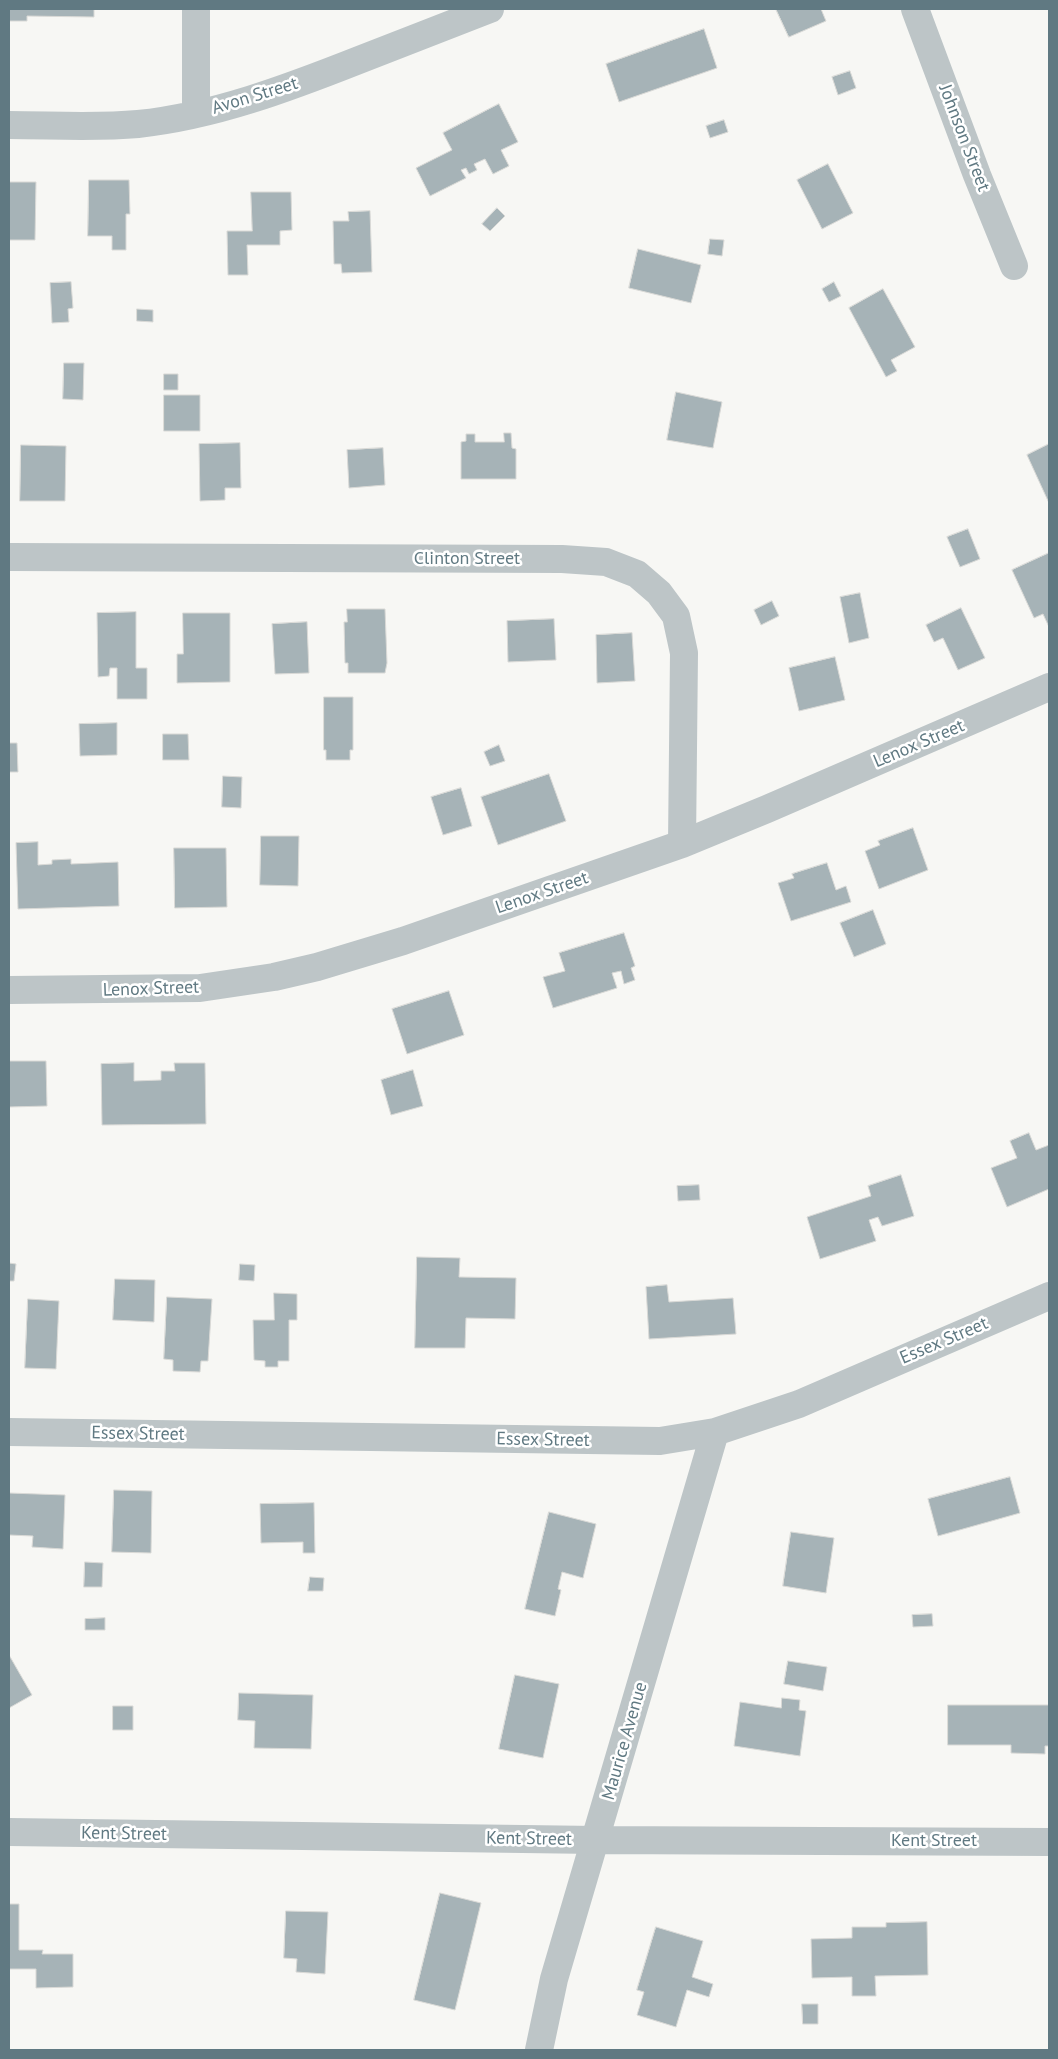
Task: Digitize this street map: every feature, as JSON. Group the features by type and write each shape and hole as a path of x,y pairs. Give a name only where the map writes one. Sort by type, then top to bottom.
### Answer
{"street":[{"path":"196,9 196,114"},
{"name":"Avon Street","path":"9,125 88,126 137,124 196,114 236,104 316,77 490,9"},
{"name":"Johnson Street","path":"916,9 977,175 1014,266"},
{"name":"Clinton Street","path":"9,556 562,559 606,562 636,574 659,593 676,616 684,653 682,844"},
{"name":"Lenox Street","path":"9,990 200,988 274,977 317,967 403,941 682,844 1049,687"},
{"name":"Essex Street","path":"9,1432 660,1441 714,1432 799,1404 1049,1296"},
{"name":"Maurice Avenue","path":"539,2050 554,1979 714,1432"},
{"name":"Kent Street","path":"9,1832 596,1840 1049,1842"}],"building":[{"path":"9,9 94,9 94,17 27,16 27,21 9,21"},
{"path":"776,9 821,9 826,21 789,37"},
{"path":"704,29 717,68 619,102 606,64"},
{"path":"850,71 856,88 838,95 832,77"},
{"path":"499,104 518,142 501,150 509,166 493,174 485,159 474,164 477,170 469,174 466,168 461,170 466,178 430,196 416,168 452,150 443,133"},
{"path":"724,120 728,132 710,138 706,126"},
{"path":"828,164 853,213 822,229 797,180"},
{"path":"89,180 129,180 130,214 126,214 126,250 112,250 112,236 88,236"},
{"path":"9,182 36,182 35,240 9,240"},
{"path":"251,192 291,192 292,230 280,231 280,245 247,245 248,275 228,275 227,231 252,231"},
{"path":"497,208 505,216 490,231 482,224"},
{"path":"370,211 372,272 342,273 341,264 334,264 333,221 349,221 348,212"},
{"path":"710,239 724,240 722,256 708,254"},
{"path":"638,249 701,265 691,303 629,288"},
{"path":"71,282 73,308 68,309 69,322 52,323 50,283"},
{"path":"834,282 841,296 829,302 822,289"},
{"path":"883,289 915,347 891,360 897,371 886,377 849,308"},
{"path":"137,309 153,310 153,322 137,321"},
{"path":"64,363 84,363 83,400 63,399"},
{"path":"164,374 178,374 178,390 164,390"},
{"path":"676,392 722,402 713,448 667,440"},
{"path":"164,395 200,395 200,431 164,431"},
{"path":"504,433 511,433 512,448 516,449 516,479 461,479 461,442 466,441 466,434 475,434 475,442 504,442"},
{"path":"240,443 241,488 225,488 225,500 200,501 199,444"},
{"path":"1049,444 1049,503 1027,455"},
{"path":"21,445 66,446 65,501 20,501"},
{"path":"383,448 385,485 349,488 347,450"},
{"path":"968,529 980,559 960,567 947,537"},
{"path":"1049,553 1049,627 1043,614 1034,618 1012,570"},
{"path":"860,593 869,638 849,643 840,597"},
{"path":"772,601 779,616 761,625 754,610"},
{"path":"961,608 985,658 958,670 943,638 934,642 926,625"},
{"path":"347,609 385,609 387,663 385,673 348,673 348,663 345,663 344,622 347,622"},
{"path":"136,612 136,668 147,668 147,699 117,699 117,668 110,668 109,676 98,677 97,613"},
{"path":"183,613 230,613 230,682 177,683 177,654 183,654"},
{"path":"554,619 556,660 508,662 507,621"},
{"path":"307,622 309,673 275,674 272,624"},
{"path":"632,633 635,681 597,683 596,635"},
{"path":"835,657 845,700 799,711 789,668"},
{"path":"324,697 353,697 353,750 350,750 350,760 326,760 326,750 324,750"},
{"path":"117,723 117,755 80,756 79,724"},
{"path":"163,734 188,734 189,760 163,760"},
{"path":"9,743 17,743 18,772 9,772"},
{"path":"499,745 505,761 490,766 484,752"},
{"path":"549,774 566,821 498,845 481,797"},
{"path":"223,776 242,777 241,808 222,807"},
{"path":"461,788 472,826 443,835 431,797"},
{"path":"913,828 928,870 879,889 865,851 880,845 878,841"},
{"path":"261,836 299,836 298,886 260,885"},
{"path":"38,842 38,865 52,864 52,860 71,859 71,864 118,862 119,906 18,909 16,843"},
{"path":"174,848 226,848 227,907 175,908"},
{"path":"827,863 836,890 846,886 851,902 791,921 778,883 794,878 792,874"},
{"path":"873,910 886,944 854,957 840,923"},
{"path":"624,933 635,966 631,968 635,980 624,984 621,971 612,973 617,988 553,1008 543,977 565,971 559,953"},
{"path":"449,991 464,1035 407,1054 392,1009"},
{"path":"9,1061 46,1061 47,1106 9,1107"},
{"path":"134,1063 134,1081 161,1080 161,1071 175,1071 174,1063 205,1063 206,1124 102,1125 101,1064"},
{"path":"413,1070 423,1106 391,1115 381,1080"},
{"path":"1029,1133 1036,1150 1049,1145 1049,1189 1007,1207 991,1168 1017,1158 1010,1141"},
{"path":"901,1175 914,1216 882,1226 878,1217 869,1220 876,1241 820,1259 807,1217 871,1196 868,1186"},
{"path":"699,1185 700,1200 678,1201 677,1186"},
{"path":"417,1257 460,1258 459,1277 516,1278 515,1319 466,1318 465,1348 415,1348"},
{"path":"9,1263 16,1264 14,1281 9,1281"},
{"path":"240,1264 255,1265 254,1281 239,1280"},
{"path":"115,1279 155,1280 154,1322 113,1320"},
{"path":"667,1285 669,1302 733,1298 736,1334 649,1339 646,1287"},
{"path":"274,1293 297,1294 297,1320 289,1320 289,1361 278,1361 278,1367 265,1367 265,1361 254,1360 253,1320 274,1320"},
{"path":"167,1297 212,1299 208,1361 201,1361 200,1372 173,1371 173,1360 164,1359"},
{"path":"28,1299 59,1301 56,1369 25,1368"},
{"path":"1010,1477 1020,1513 938,1536 928,1499"},
{"path":"114,1490 152,1491 151,1553 112,1552"},
{"path":"9,1493 65,1495 63,1549 32,1547 33,1536 9,1535"},
{"path":"314,1503 315,1553 303,1553 303,1542 261,1543 260,1504"},
{"path":"549,1512 596,1524 583,1578 562,1572 558,1589 561,1590 555,1616 525,1609"},
{"path":"791,1532 834,1538 826,1593 783,1586"},
{"path":"85,1562 103,1563 102,1587 84,1587"},
{"path":"310,1577 324,1578 323,1591 308,1591"},
{"path":"932,1614 933,1626 913,1627 912,1615"},
{"path":"105,1618 105,1630 85,1630 85,1619"},
{"path":"9,1655 32,1695 9,1708"},
{"path":"788,1661 827,1667 823,1691 784,1684"},
{"path":"515,1675 559,1684 543,1758 499,1749"},
{"path":"239,1693 313,1695 311,1749 254,1748 255,1721 238,1720"},
{"path":"782,1698 800,1700 799,1710 806,1711 800,1756 734,1746 740,1702 781,1708"},
{"path":"948,1705 1049,1705 1049,1746 1045,1746 1045,1754 1011,1753 1011,1745 948,1745"},
{"path":"113,1706 133,1706 133,1730 113,1730"},
{"path":"440,1893 481,1903 455,2010 414,2000"},
{"path":"9,1904 19,1904 19,1950 43,1950 42,1954 73,1954 73,1987 36,1988 36,1969 9,1969"},
{"path":"286,1911 328,1912 325,1974 296,1972 297,1959 284,1958"},
{"path":"927,1922 928,1975 875,1976 876,1996 852,1996 852,1977 812,1978 811,1939 852,1938 852,1927 886,1927 886,1923"},
{"path":"656,1927 703,1941 692,1977 713,1984 709,1997 687,1990 676,2027 637,2015 644,1992 637,1990"},
{"path":"802,2004 818,2004 818,2024 803,2024"}]}
